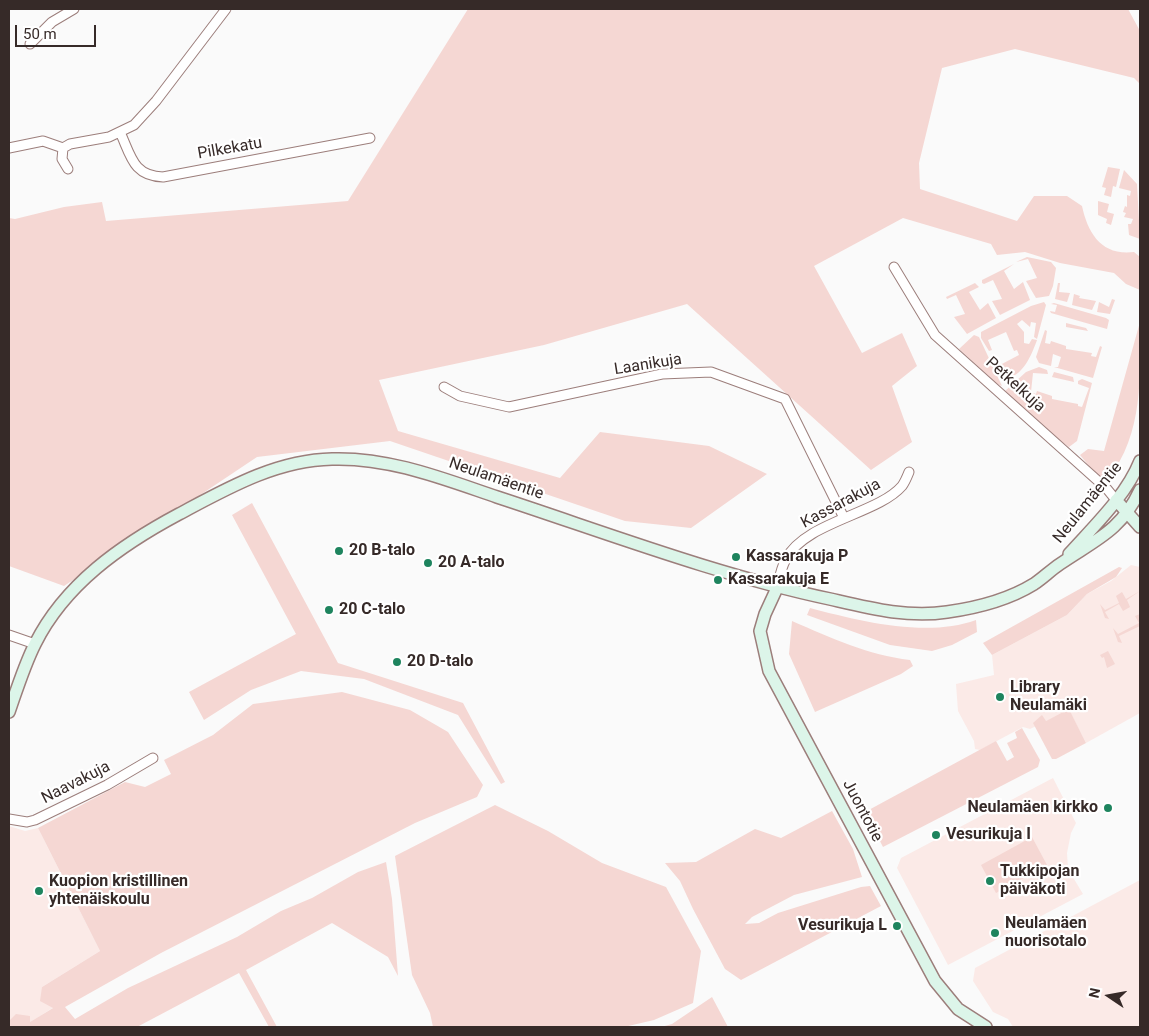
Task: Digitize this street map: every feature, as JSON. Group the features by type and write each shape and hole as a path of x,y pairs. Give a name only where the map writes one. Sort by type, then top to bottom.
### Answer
{"street":[{"path":"30,44 52,22 74,9"},
{"path":"9,148 43,141 63,148 70,144 109,137 134,125 156,100 226,9"},
{"name":"Pilkekatu","path":"120,132 134,164 141,173 149,177 163,177 370,138"},
{"path":"63,148 62,160 68,169"},
{"name":"Petkelkuja","path":"894,268 934,334 1107,489 1127,515 1140,527"},
{"name":"Laanikuja","path":"444,386 460,396 509,408 662,374 711,372 786,399 844,518"},
{"name":"Neulamäentie","path":"9,712 35,644 82,580 110,556 150,530 269,470 304,461 330,458 379,462 422,471 777,588 888,612 944,613 1005,598 1032,585 1059,564 1103,537 1127,515 1140,490"},
{"name":"Neulamäentie","path":"1059,564 1116,500 1129,482 1140,460"},
{"name":"Kassarakuja","path":"777,588 786,558 795,547 844,518 888,497 902,486 910,472"},
{"name":"Juontotie","path":"777,588 765,614 760,631 769,671 935,981 958,1008 986,1027"},
{"path":"9,635 35,644"},
{"name":"Naavakuja","path":"9,819 27,822 35,820 107,785 153,758"}],"shaded area":[{"path":"468,9 1128,9 1140,31 1140,84 1134,78 1015,49 942,68 919,163 920,189 1017,221 1034,196 1067,196 1082,206 1088,226 1098,241 1105,247 1123,252 1134,252 1140,257 1140,290 1126,284 1114,273 1060,263 1025,252 997,255 991,244 903,218 814,266 862,353 902,333 917,366 892,386 912,442 871,470 687,304 544,345 379,380 398,431 560,478 600,432 709,446 767,474 691,528 625,521 390,441 257,457 64,586 9,566 9,218 15,219 64,207 102,202 106,221 348,201"},
{"path":"1108,167 1120,169 1116,187 1113,186 1111,197 1104,195 1106,188 1102,187"},
{"path":"1124,170 1137,184 1140,239 1129,235 1128,224 1131,224 1133,219 1124,217 1126,213 1123,212 1125,206 1127,207 1127,195 1130,196 1131,191 1119,188"},
{"path":"1098,201 1109,204 1107,212 1114,214 1111,225 1106,223 1107,219 1098,215"},
{"path":"1027,257 1051,262 1056,268 1049,296 1036,298 1026,281 1037,278 1028,259 1016,262"},
{"path":"1014,264 1004,271 1014,289 1023,282 1030,300 1000,315 992,301 1002,299 993,280 984,284 982,280"},
{"path":"975,283 979,287 969,292 980,310 988,303 996,318 967,334 954,317 965,314 956,295 947,299 946,297"},
{"path":"1058,283 1060,283 1059,292 1070,293 1067,302 1055,299"},
{"path":"1074,294 1080,296 1079,298 1096,301 1092,310 1072,305"},
{"path":"1112,299 1115,300 1110,314 1097,312 1099,302 1109,307"},
{"path":"1044,302 1046,305 1037,339 1034,337 1036,323 1031,322 1030,327 1022,320 1017,324 1024,332 1024,343 1029,344 1032,339 1037,340 1021,370 1010,377 1004,378 993,355 1000,365 1019,355 1017,350 1014,351 1006,332 988,340 992,350 989,351 981,338 981,332 1031,306"},
{"path":"1054,303 1106,318 1109,320 1107,329 1051,313 1050,311 1055,312 1057,305 1051,304"},
{"path":"1140,322 1138,404 1134,424 1120,461 1108,479 1098,477 1080,455 1088,449 1104,451"},
{"path":"1066,323 1086,328 1088,331 1066,327"},
{"path":"1045,330 1047,331 1045,343 1050,344 1051,341 1066,346 1066,349 1092,353 1091,356 1096,357 1100,346 1102,347 1093,378 1054,367 1058,367 1061,357 1053,354 1051,366 1039,363 1036,357"},
{"path":"974,335 979,337 1002,386 997,384 959,349"},
{"path":"1039,367 1047,370 1048,374 1033,373 1031,392 1036,394 1037,391 1052,396 1052,399 1078,404 1078,406 1082,407 1089,388 1078,384 1078,381 1082,379 1092,383 1077,441 1069,447 1005,391 1026,372"},
{"path":"1054,372 1073,377 1074,382 1052,377"},
{"path":"252,503 338,663 463,703 505,782 501,784 458,715 364,679 301,671 251,690 204,720 189,692 296,634 232,515"},
{"path":"1131,565 1140,567 1140,713 1086,743 1069,710 1030,729 1023,727 980,750 975,749 974,741 958,711 956,684 994,675 992,655 1067,615 1087,594 1111,581"},
{"path":"1119,567 1122,568 1116,577 1087,594 1067,615 992,655 983,643"},
{"path":"1140,591 1127,600 1130,607 1123,611 1119,604 1105,612 1109,619 1105,618 1100,604 1105,610 1119,603 1116,596 1122,592 1126,599"},
{"path":"810,608 871,622 915,628 936,628 976,620 977,632 952,645 932,651 890,645 807,615"},
{"path":"1140,614 1140,626 1119,636 1122,643 1118,642 1113,628 1118,634 1139,623 1135,616"},
{"path":"792,621 864,650 910,660 913,666 901,674 815,712 789,654"},
{"path":"1108,651 1115,664 1107,668 1104,657 1102,658 1100,655"},
{"path":"342,692 410,710 448,732 483,785 477,797 415,823 161,953 65,1007 75,1019 128,988 237,937 281,911 312,898 358,872 386,862 392,899 398,976 388,957 332,923 246,970 277,1027 269,1027 239,973 137,1027 9,1027 9,1021 16,1014 30,1016 30,1022 53,1008 40,1001 42,987 100,951 38,828 125,782 145,787 171,774 164,760 213,735 253,704"},
{"path":"1069,709 1086,743 1056,759 1052,759 1033,723 1042,715 1046,721"},
{"path":"1022,728 1040,760 1038,767 883,847 865,812 996,741 1007,761 1014,757 1007,743 1017,738 1015,732"},
{"name":"Tukkipojan päiväkoti","path":"1053,778 1076,823 1071,833 1067,853 1068,869 1083,894 948,965 897,868 901,858"},
{"path":"495,805 548,831 602,863 666,887 701,951 693,1003 654,1020 624,1027 433,1027 430,1013 412,975 395,856"},
{"path":"832,811 853,849 862,877 794,895 752,917 745,924 759,923 778,913 861,887 870,886 881,906 741,980 725,969 680,881 665,863 696,862 755,829 781,838"},
{"name":"Kuopion kristillinen yhtenäiskoulu","path":"9,826 25,831 38,828 100,951 42,987 54,1007 29,1023 9,1027"},
{"path":"1032,837 1047,865 996,893 981,865"},
{"path":"1140,880 1140,1027 1013,1027 1008,1019 993,1012 973,981 975,968"},
{"path":"712,997 728,1027 661,1027 672,1024"}],"place":[{"name":"20 B-talo","path":"339,551"},
{"name":"Kassarakuja P","path":"736,557"},
{"name":"20 A-talo","path":"428,563"},
{"name":"Kassarakuja E","path":"718,580"},
{"name":"20 C-talo","path":"329,610"},
{"name":"20 D-talo","path":"397,662"},
{"name":"Library Neulamäki","path":"1000,697"},
{"name":"Neulamäen kirkko","path":"1108,808"},
{"name":"Vesurikuja I","path":"936,835"},
{"name":"Tukkipojan päiväkoti","path":"990,881"},
{"name":"Kuopion kristillinen yhtenäiskoulu","path":"39,891"},
{"name":"Vesurikuja L","path":"897,926"},
{"name":"Neulamäen nuorisotalo","path":"995,933"}]}
